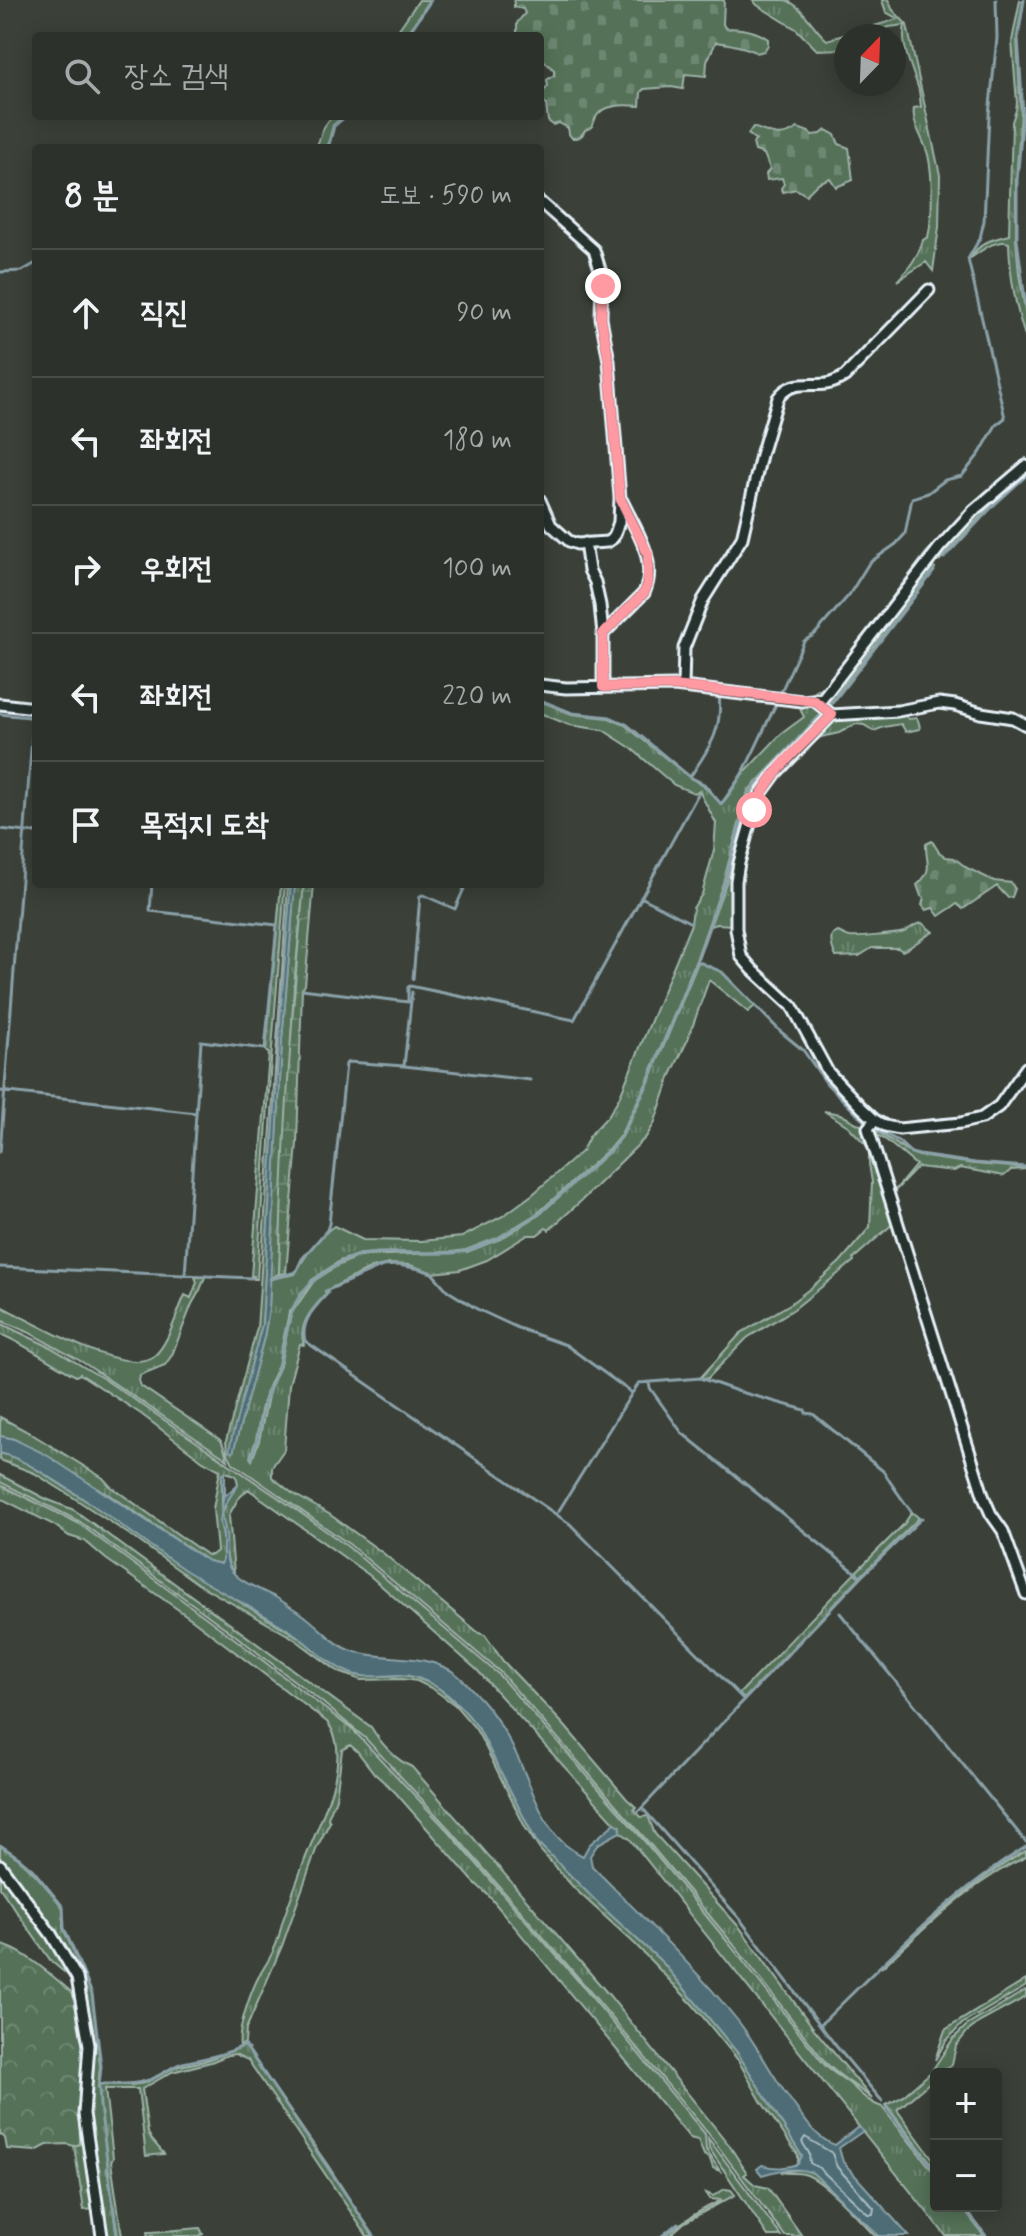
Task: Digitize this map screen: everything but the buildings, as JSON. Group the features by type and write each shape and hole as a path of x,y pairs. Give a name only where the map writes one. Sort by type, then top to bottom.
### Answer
{"street":[{"path":"544,206 594,250 600,266 603,286 601,318 609,361 620,498 619,522 613,538 607,542 577,544 569,541 544,512"},
{"path":"683,687 684,648 703,600 742,538 778,398 792,386 827,384 845,376 929,290"},
{"path":"544,685 683,687 815,701 822,699 958,527 1026,466"},
{"path":"603,634 644,593 648,584 648,554 620,498"},
{"path":"585,543 589,570 600,605 603,687"},
{"path":"815,701 832,715"},
{"path":"1026,725 1013,718 939,703 898,711 832,715 788,759 760,795 739,863 735,897 741,956 792,1006 828,1072 875,1120 885,1126 899,1129 982,1118 999,1106 1026,1068"},
{"path":"0,704 32,708"},
{"path":"875,1120 868,1128 870,1135 984,1498 1003,1531 1026,1594"},
{"path":"0,1865 51,1934 77,1978 89,2045 84,2114 102,2236"}],"green space":[{"path":"419,0 430,0 409,32 397,32"},
{"path":"514,0 724,0 725,28 758,33 768,39 768,45 764,51 757,53 716,42 707,61 706,76 685,74 683,89 644,89 640,106 604,109 592,127 580,137 572,138 568,128 548,121 544,91 554,70 544,61 544,32 517,32 517,23 525,13 523,9 514,7"},
{"path":"753,0 785,0 791,3 827,40 834,38 834,49 817,50 796,29"},
{"path":"882,0 889,0 892,9 907,25 940,175 939,227 933,271 926,262 897,281 916,257 930,229 930,163 914,119 914,108 921,107 919,89 906,51 906,24 881,24 898,19 886,12"},
{"path":"1020,0 1023,2 1017,38 1021,114 1016,239 1026,339 1014,291 1009,243 994,244 969,259 986,242 1009,235 1012,122 1017,103 1012,41"},
{"path":"329,120 339,120 333,125 328,144 318,144"},
{"path":"753,127 776,135 798,128 812,135 826,130 835,135 839,144 849,148 853,180 836,187 830,178 818,183 806,195 796,189 783,192 782,178 767,180 766,174 770,169 764,154 755,151 753,143 756,140 748,134"},
{"path":"1026,457 1026,461 987,496 821,694 805,699 826,684 926,553 984,493"},
{"path":"1026,470 1026,474 994,502 940,560 943,550 975,514"},
{"path":"930,565 935,568 827,707 825,701"},
{"path":"778,702 813,704 824,711 748,791 723,883 696,960 647,1082 620,1136 538,1213 497,1238 452,1252 360,1254 340,1261 312,1280 289,1313 278,1365 267,1389 250,1457 252,1460 259,1441 269,1391 280,1366 291,1314 314,1281 359,1256 467,1252 500,1239 539,1215 622,1137 649,1082 698,962 722,972 755,1006 748,1012 709,980 654,1124 646,1137 549,1230 546,1228 537,1235 528,1235 487,1260 460,1270 433,1273 410,1265 389,1264 372,1268 325,1291 326,1294 304,1323 304,1345 300,1344 289,1385 284,1450 272,1467 272,1477 383,1553 485,1635 503,1661 564,1725 636,1807 634,1809 641,1817 648,1816 655,1834 740,1928 814,2029 872,2099 826,2063 643,1836 500,1672 349,1544 233,1463 227,1452 226,1441 257,1328 288,888 291,888 262,1325 233,1452 264,1337 270,1279 295,1274 312,1247 334,1226 363,1240 421,1241 462,1237 503,1216 582,1151 590,1135 608,1116 619,1098 691,924 693,908 702,894 714,850 716,823 699,791 694,793 674,785 631,748 603,730 569,725 544,715 544,703 572,714 609,718 625,725 703,785 721,804 739,778 781,734 804,717 799,707"},
{"path":"905,711 908,719 917,718 920,729 906,732 901,724 874,731 856,724 839,733 821,737 809,746 804,745 833,717"},
{"path":"825,714 752,809 732,925 710,926 726,883 751,792"},
{"path":"932,841 946,857 954,858 994,881 1011,883 1015,889 1012,897 1008,898 997,886 963,909 957,904 939,916 933,908 926,910 917,885 926,874 926,844"},
{"path":"281,888 285,888 257,1279 254,1279 251,1276 269,1054 266,1051"},
{"path":"295,888 304,888 294,986 279,1274 270,1278 282,1040"},
{"path":"304,888 314,888 305,985 302,989 297,1143 286,1273 279,1274 288,1079"},
{"path":"922,923 933,932 902,951 898,948 872,948 859,956 836,957 832,946 832,935 838,932 850,937 886,935 904,932"},
{"path":"824,1111 840,1114 866,1128 895,1222 854,1261 794,1309 747,1338 707,1379 701,1377 741,1333 812,1287 840,1262 870,1227 872,1182 869,1148 848,1126"},
{"path":"873,1129 919,1156 1026,1169 1011,1170 1004,1176 960,1168 954,1171 918,1167 891,1195 916,1165 873,1133"},
{"path":"195,1277 205,1277 172,1355 165,1365 140,1375 139,1381 141,1386 219,1439 228,1460 84,1363 0,1320 0,1306 100,1354 140,1361 154,1356 164,1344 185,1295 191,1298 197,1282"},
{"path":"0,1323 50,1347 104,1379 298,1511 347,1546 498,1674 641,1837 824,2064 882,2107 930,2167 930,2212 966,2212 984,2236 946,2236 629,1838 620,1832 620,1826 477,1670 369,1575 248,1489 229,1515 234,1573 228,1561 222,1520 224,1549 221,1564 208,1561 116,1499 14,1439 0,1436 0,1417 103,1478 207,1555 217,1551 213,1509 220,1470 80,1374 76,1376 0,1334","holes":["225,1472 236,1475 238,1484 228,1499 222,1513 222,1475"]},
{"path":"0,1453 33,1467 188,1571 295,1635 343,1670 414,1677 435,1685 465,1711 478,1727 536,1841 663,1963 737,2052 802,2156 798,2164 798,2155 761,2101 738,2060 694,2006 635,1944 575,1889 540,1850 525,1827 475,1728 455,1705 417,1681 361,1680 339,1672 293,1638 198,1584 68,1494 34,1473 0,1460"},
{"path":"0,1475 74,1510 371,1727 388,1750 412,1767 609,1995 729,2145 747,2173 744,2175 755,2185 768,2188 802,2236 785,2236 708,2133 582,1982 452,1832 365,1738 236,1636 79,1521 0,1482"},
{"path":"0,1485 78,1523 354,1731 450,1833 580,1983 705,2134 706,2149 720,2171 713,2168 698,2140 690,2138 489,1896 350,1745 342,1750 336,1798 328,1818 330,1822 317,1847 282,1946 246,2029 245,2043 240,2046 249,2001 276,1946 331,1792 336,1772 335,1737 327,1722 85,1541 69,1536 0,1498"},
{"path":"912,1512 919,1518 861,1576 856,1572 904,1524"},
{"path":"855,1573 860,1577 744,1699 739,1694"},
{"path":"0,1846 26,1865 63,1907 63,1928 92,1994 100,2066 98,2086 145,2083 175,2067 204,2061 245,2046 373,2236 367,2236 248,2060 235,2054 172,2072 142,2089 148,2133 164,2154 146,2156 138,2089 105,2089 111,2162 122,2236 118,2236 107,2167 117,2236 106,2236 89,2135 82,1984 55,1933 0,1859"},
{"path":"1026,1851 1026,1857 967,1893 881,1968 932,1920 968,1890"},
{"path":"0,1867 77,1983 51,1961 0,1888"},
{"path":"0,1945 31,1960 81,2000 88,2046 86,2072 79,2093 80,2144 47,2145 36,2151 7,2149 5,2138 0,2134"},
{"path":"1026,1980 1026,1986 962,2024 946,2041 935,2060 945,2030"},
{"path":"1026,1990 1026,1997 967,2032 956,2046 952,2064 947,2068 934,2068 966,2026"},
{"path":"86,2072 83,2114 96,2209 84,2210 74,2146 80,2144 79,2093"},
{"path":"930,2073 930,2082 897,2110 930,2155 930,2161 886,2105 902,2097"},
{"path":"708,2138 781,2236 768,2236 709,2148"},
{"path":"803,2169 813,2173 879,2236 875,2236 815,2180 804,2174 781,2172"},
{"path":"725,2189 735,2195 685,2222 669,2236 664,2236 692,2216 722,2200 710,2199 706,2193 713,2196"},
{"path":"200,2228 203,2234 199,2236 147,2236 148,2232"}],"water":[{"path":"291,888 295,888 282,1040 269,1309 233,1453 229,1451 232,1437 262,1325"},
{"path":"0,1436 14,1439 45,1454 208,1561 221,1564 222,1475 225,1472 225,1496 238,1484 223,1513 227,1560 236,1575 302,1614 348,1649 424,1661 459,1676 499,1723 516,1753 540,1810 561,1841 583,1856 589,1845 615,1823 621,1826 620,1832 598,1844 590,1856 592,1866 721,2001 745,2030 814,2131 835,2145 858,2127 863,2131 839,2148 843,2162 909,2236 879,2236 813,2173 788,2170 762,2175 757,2169 762,2165 798,2164 802,2156 737,2052 663,1963 536,1841 478,1727 444,1692 411,1676 358,1675 338,1667 296,1635 185,1570 70,1490 28,1464 0,1453"}],"waterway":[{"path":"410,32 431,0"},
{"path":"780,694 804,641 815,634 849,595 869,563 905,534 912,498 928,493 945,480 962,476 996,425 1005,418 968,259 980,238 984,221 989,115 997,38 996,0"},
{"path":"1024,0 1018,37 1023,114 1017,180 1017,239 1026,308"},
{"path":"329,144 334,126 341,120"},
{"path":"1,272 22,271 32,265"},
{"path":"944,558 1026,476"},
{"path":"830,706 934,571"},
{"path":"690,777 717,729 719,694"},
{"path":"544,702 572,713 610,717 626,724 690,777 704,784 721,804 745,768 777,702"},
{"path":"251,1458 292,1312 304,1290 314,1281 360,1255 452,1253 467,1251 497,1239 539,1214 621,1137 648,1082 697,961 724,884 749,792 823,713"},
{"path":"0,714 32,718"},
{"path":"0,1152 32,731"},
{"path":"302,989 408,1002 410,986 574,1020 698,794"},
{"path":"0,829 32,833"},
{"path":"152,888 150,911 277,925 265,1049 201,1041 185,1275"},
{"path":"413,979 420,896 455,909 464,888"},
{"path":"641,897 691,923"},
{"path":"697,961 722,972 803,1050 827,1084 865,1122"},
{"path":"270,1279 296,1272 302,1259 327,1230 346,1064 404,1066 412,992"},
{"path":"404,1066 530,1080"},
{"path":"0,1091 196,1113"},
{"path":"874,1128 898,1141 911,1153 1026,1167"},
{"path":"326,1291 383,1266 420,1269 432,1273 448,1291 477,1309 566,1345 632,1393 558,1512"},
{"path":"0,1267 252,1278"},
{"path":"328,1293 307,1321 305,1341 570,1524 744,1700"},
{"path":"633,1392 639,1383 700,1378 805,1410 883,1471 911,1511"},
{"path":"649,1383 682,1433 861,1577"},
{"path":"637,1813 861,1577 922,1518"},
{"path":"840,1613 1026,1842"},
{"path":"644,1810 739,1918 882,2101"},
{"path":"0,1845 33,1870 63,1907 64,1928 92,1994 101,2066 100,2106 117,2236"},
{"path":"821,2024 944,1907 1026,1847"},
{"path":"104,2084 148,2080 179,2064 245,2045 374,2236"},
{"path":"886,2107 930,2164"},
{"path":"968,2212 986,2236"},
{"path":"662,2236 678,2223"}],"route":[{"path":"603,286 601,318 609,361 620,498 648,554 649,570 644,593 603,634 603,687 674,686 815,701 832,715 776,773 760,795 754,810"}]}
